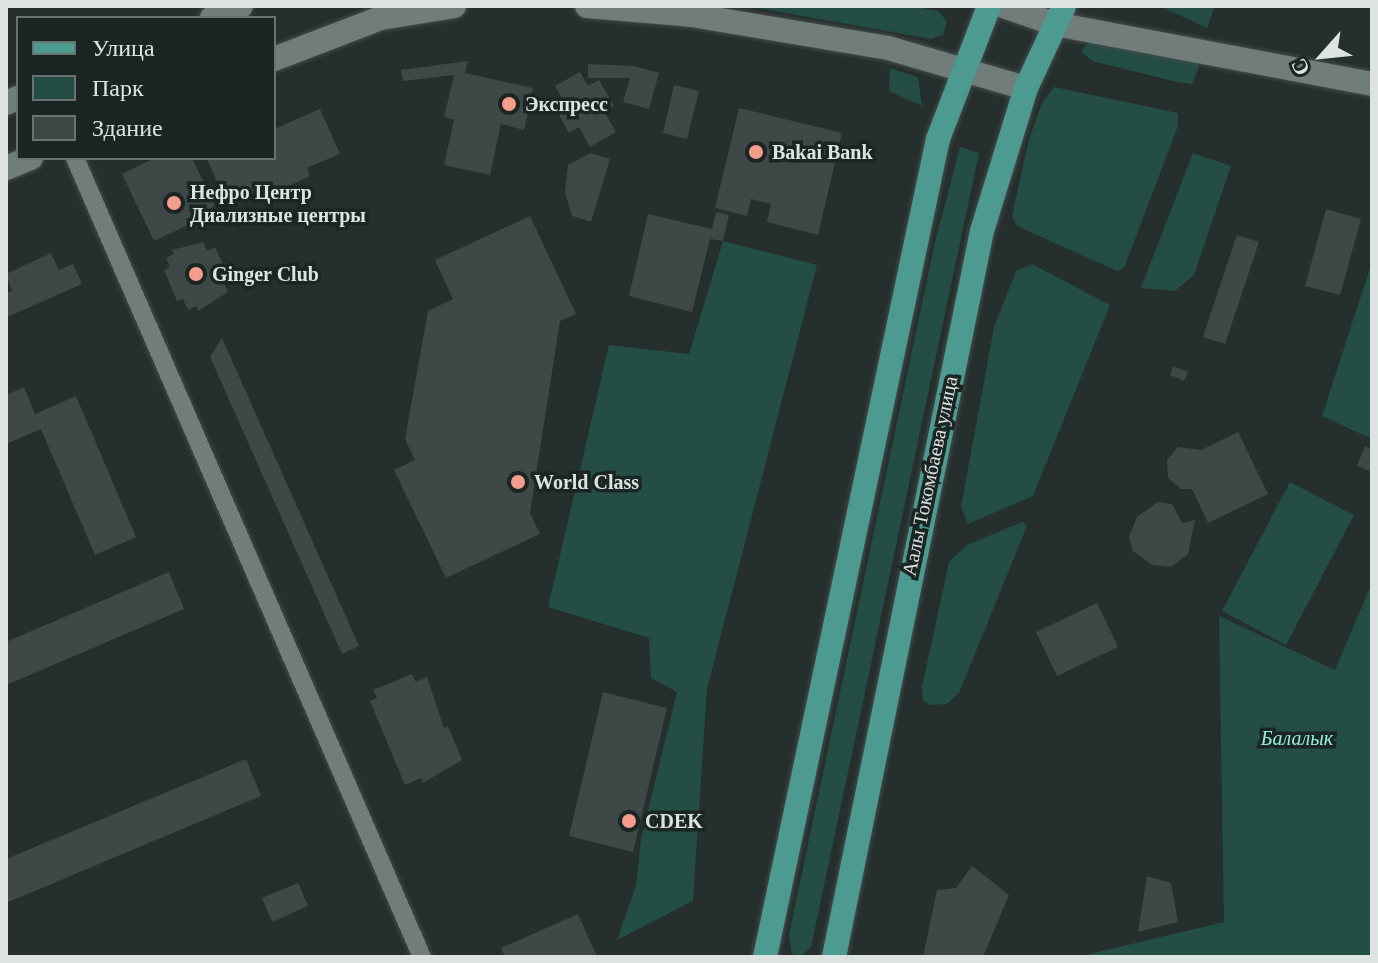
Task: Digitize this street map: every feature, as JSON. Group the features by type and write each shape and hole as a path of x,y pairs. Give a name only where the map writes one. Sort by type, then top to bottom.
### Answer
{"main road":[{"path":"217,16 241,6"},
{"path":"276,58 381,18 454,6"},
{"path":"587,6 691,15 888,48 964,67 1026,88"},
{"path":"765,957 938,139 989,6"},
{"path":"1003,6 1059,15 1372,84"},
{"name":"Аалы Токомбаева улица","path":"834,957 979,247 1026,88 1059,15"},
{"path":"6,168 26,160"}],"street":[{"path":"76,160 422,957"}],"green space":[{"path":"746,6 911,6 939,11 947,22 943,35 931,39"},
{"path":"1160,6 1215,6 1207,28"},
{"path":"1091,40 1198,57 1199,67 1192,84 1092,61 1081,51"},
{"path":"890,68 918,77 922,106 889,91"},
{"path":"1054,87 1178,113 1178,126 1124,268 1117,271 1017,226 1012,216 1028,143 1041,105"},
{"path":"960,147 979,153 811,947 801,956 792,954 789,934 935,242"},
{"path":"1193,153 1231,166 1194,275 1175,291 1141,288"},
{"path":"723,241 817,265 707,689 693,901 617,940 636,886 641,839 677,692 651,678 649,638 548,607 609,345 689,354"},
{"path":"1372,262 1372,439 1322,416"},
{"path":"1032,264 1110,305 1033,496 968,524 961,507 994,327 1016,271"},
{"path":"1290,482 1354,515 1286,645 1222,611"},
{"path":"1022,522 1027,526 959,693 947,704 931,705 923,701 922,687 949,562 967,545"},
{"name":"Балалык","path":"1372,583 1372,957 1077,957 1224,922 1219,616 1335,670"}],"building":[{"path":"468,61 465,73 533,88 524,130 501,124 490,175 444,165 454,120 444,117 454,75 403,81 401,70"},
{"path":"588,64 634,66 659,73 649,109 623,102 630,78 588,78"},
{"path":"580,72 588,86 599,80 614,106 604,111 616,132 590,147 579,127 569,133 552,102 561,97 555,86"},
{"path":"674,85 699,91 687,139 663,133"},
{"path":"739,108 842,133 818,235 767,222 771,204 751,199 747,216 715,208"},
{"path":"320,109 340,154 307,168 310,176 258,200 255,192 227,204 207,160 276,160 276,128"},
{"path":"590,153 610,159 591,222 572,216 565,192 568,165"},
{"name":"Нефро Центр Диализные центры","path":"151,160 193,160 217,211 154,241 122,174"},
{"path":"1326,209 1361,219 1340,295 1305,286"},
{"path":"716,212 729,215 723,241 710,239 692,312 629,296 648,214 712,229"},
{"path":"530,216 576,314 560,321 530,513 540,534 446,578 394,470 415,460 405,439 428,311 453,299 435,260"},
{"path":"1237,235 1259,242 1225,344 1203,337"},
{"name":"Ginger Club","path":"203,242 207,251 215,247 229,278 223,281 228,292 198,311 196,306 188,310 183,299 177,301 164,270 170,267 166,258 174,254 172,250"},
{"path":"51,253 59,270 73,264 82,284 7,317 6,293 12,291 6,274"},
{"path":"222,338 359,646 342,654 210,357"},
{"path":"1173,366 1188,372 1184,381 1170,375"},
{"path":"24,387 35,414 76,396 136,537 95,555 41,429 6,444 6,395"},
{"path":"1238,432 1268,494 1208,523 1192,489 1181,489 1168,478 1167,460 1178,447 1201,450"},
{"path":"1365,446 1372,449 1372,472 1357,466"},
{"path":"1158,502 1172,504 1182,523 1195,520 1188,554 1171,567 1152,565 1133,551 1129,537 1137,517"},
{"path":"169,572 184,609 6,685 6,642"},
{"path":"1097,603 1118,647 1057,676 1036,632"},
{"path":"412,674 416,682 427,677 444,728 448,726 462,760 423,783 421,778 405,785 370,701 377,698 373,690"},
{"path":"603,692 667,708 633,852 569,836"},
{"path":"246,759 261,796 6,903 6,859"},
{"path":"972,866 1009,895 983,957 923,957 937,890 956,888"},
{"path":"1147,876 1171,883 1178,922 1138,932"},
{"path":"298,883 308,906 272,922 262,898"},
{"path":"578,914 597,957 505,957 501,948"}],"place":[{"name":"Экспресс","path":"509,104"},
{"name":"Bakai Bank","path":"756,152"},
{"name":"Нефро Центр Диализные центры","path":"174,203"},
{"name":"Ginger Club","path":"196,274"},
{"name":"World Class","path":"518,482"},
{"name":"CDEK","path":"629,821"}]}
